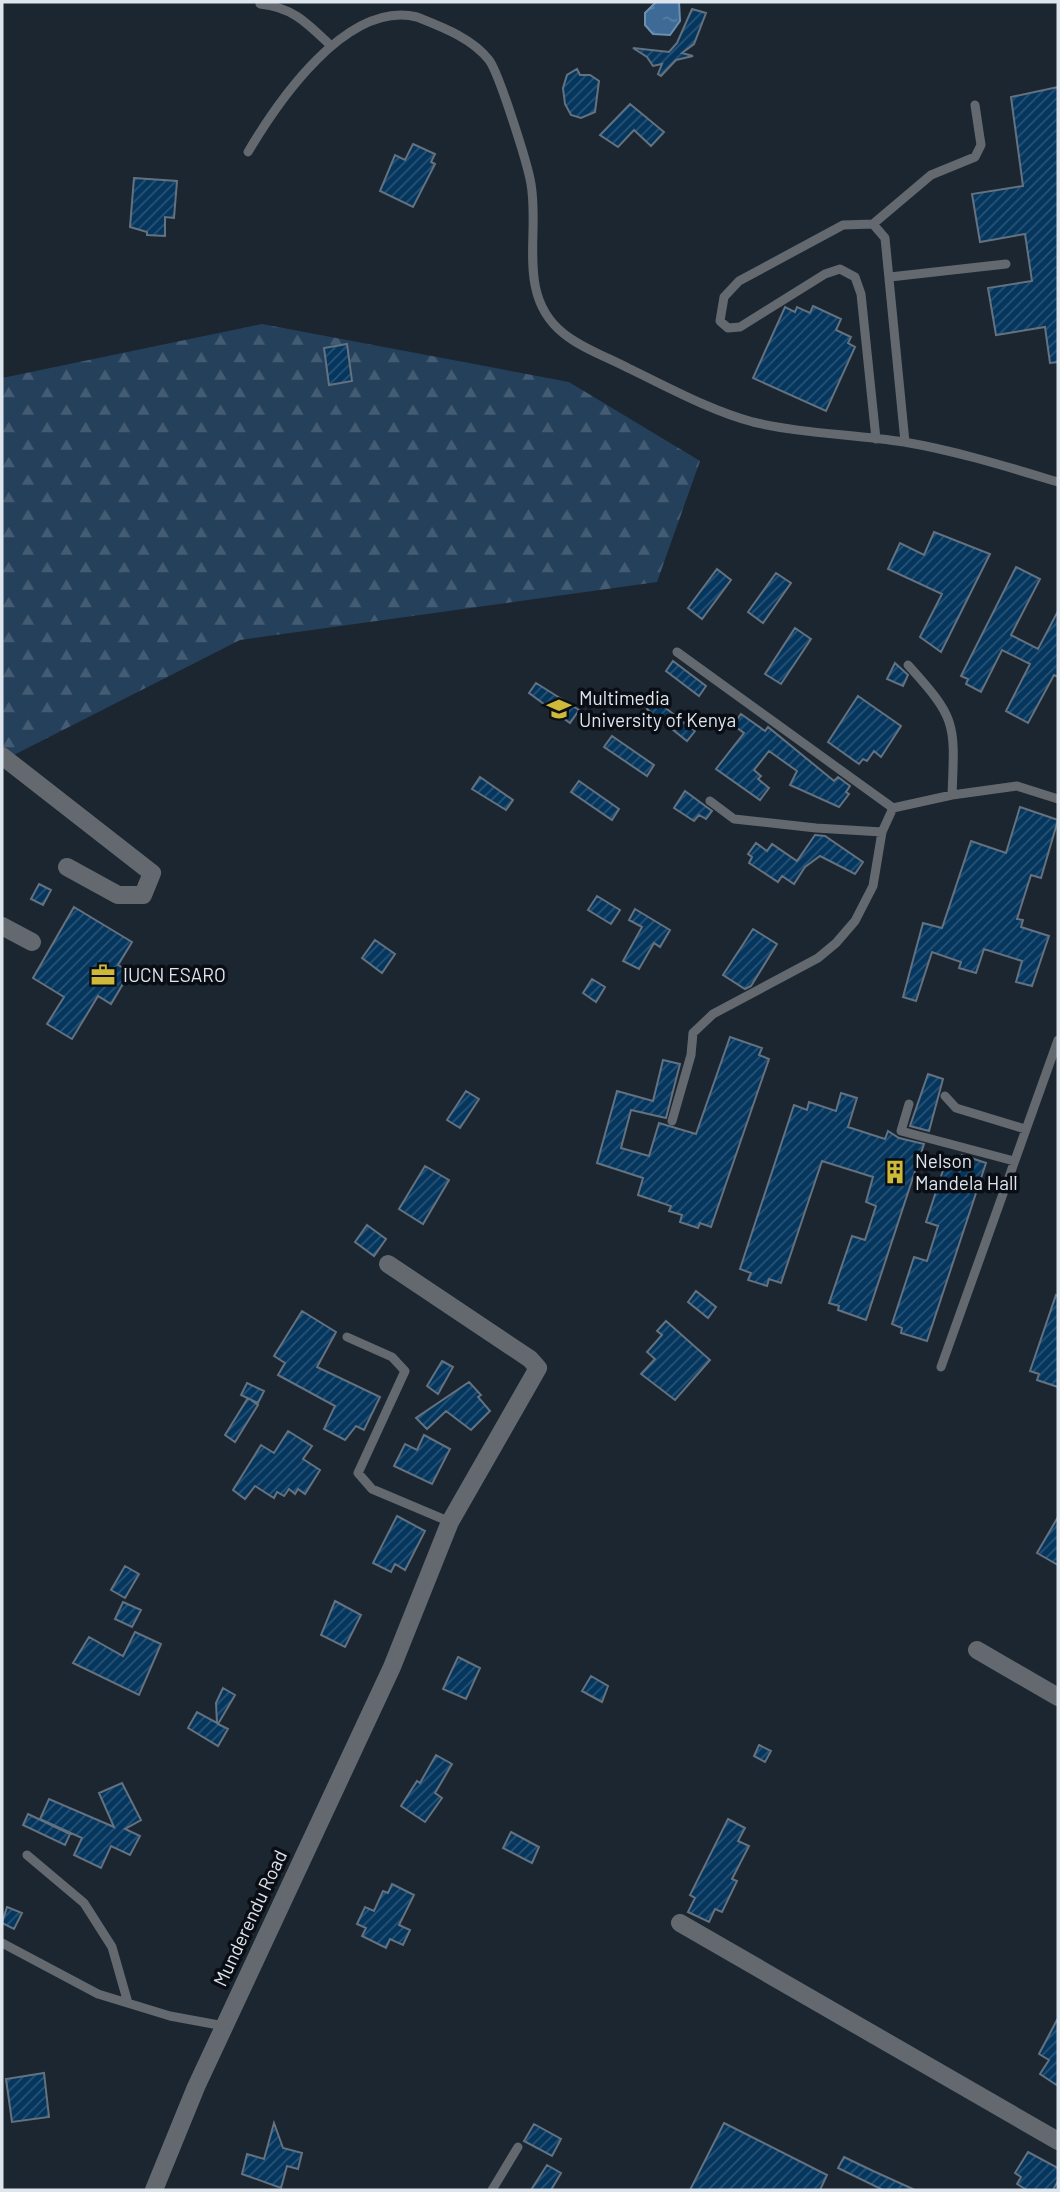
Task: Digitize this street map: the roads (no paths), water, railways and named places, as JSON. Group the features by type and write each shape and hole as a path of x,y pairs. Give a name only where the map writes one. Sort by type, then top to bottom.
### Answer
{"street":[{"path":"2,757 152,873 143,895 118,895 67,867"},
{"path":"2,926 32,942"},
{"name":"Munderendu Road","path":"154,2190 224,2026 392,1667 450,1522 538,1368 530,1359 388,1264"},
{"path":"978,1650 1058,1697"},
{"path":"680,1923 1058,2141"}],"lane":[{"path":"260,4 279,6 299,15 329,44"},
{"path":"248,152 293,83 329,44 361,22 388,13 410,15 453,33 490,61 531,184 533,276 542,311 562,333 673,390 752,421 831,436 905,442 1058,482"},
{"path":"876,439 861,294 855,277 840,269 825,274 740,327 728,328 720,321 724,297 739,281 843,225 873,223 931,175 975,157 981,145 975,105"},
{"path":"873,223 886,238 905,442"},
{"path":"890,277 1006,264"},
{"path":"677,652 893,808 952,795 1017,786 1058,799"},
{"path":"908,665 941,702 949,719 954,738 952,795"},
{"path":"710,801 734,819 881,832"},
{"path":"672,1121 691,1055 693,1033 713,1014 818,958 836,943 855,921 873,886 881,832 893,808"},
{"path":"941,1367 1058,1040"},
{"path":"945,1096 957,1108 1025,1129"},
{"path":"909,1104 901,1131 1014,1161"},
{"path":"347,1337 392,1357 405,1371 358,1473 372,1489 450,1522"},
{"path":"27,1855 83,1903 112,1947 128,2003"},
{"path":"2,1942 97,1994 170,2016 224,2026"},
{"path":"492,2190 518,2147"}],"water":[{"path":"656,2 679,2 680,21 670,35 653,34 645,25 645,13"}],"place":[{"name":"Multimedia University of Kenya","path":"559,709"},
{"name":"IUCN ESARO","path":"103,975"},
{"name":"Nelson Mandela Hall","path":"895,1172"}]}
